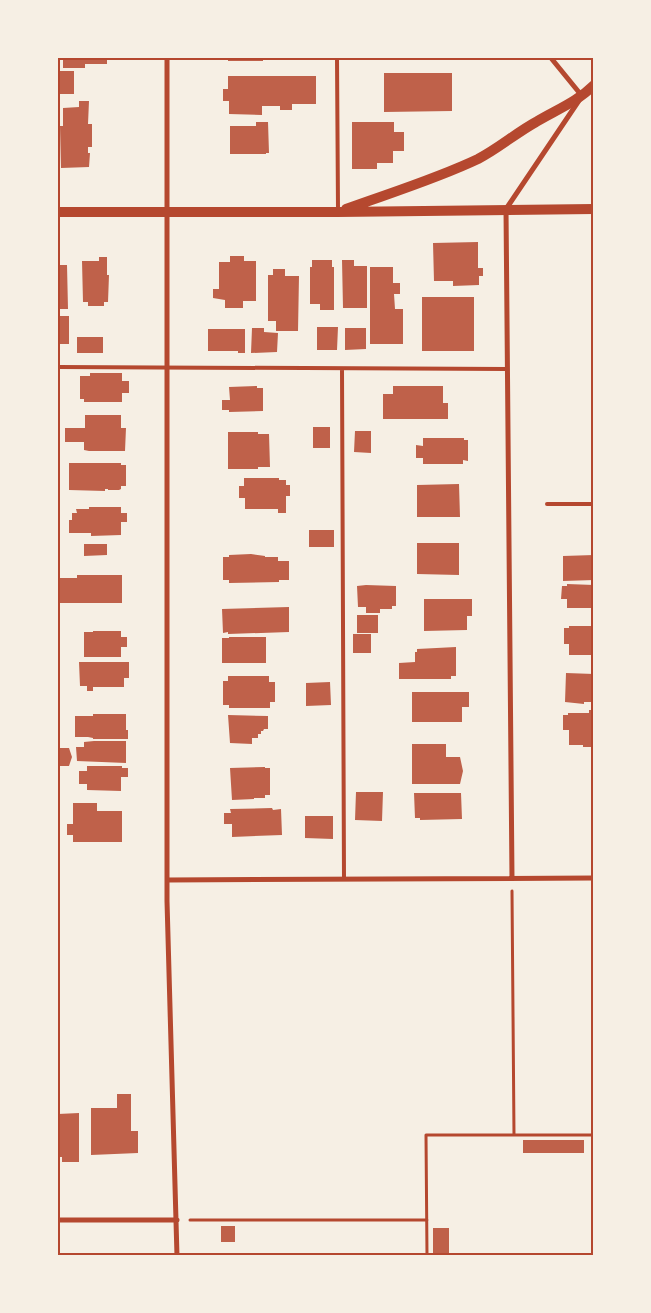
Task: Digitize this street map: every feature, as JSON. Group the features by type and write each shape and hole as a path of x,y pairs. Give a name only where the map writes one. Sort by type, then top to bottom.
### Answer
{"main road":[{"path":"338,212 446,173 479,158 504,144 534,123 582,96 594,85"},
{"path":"58,212 338,212 594,209"}],"street":[{"path":"167,58 168,880 177,1256"},
{"path":"512,878 506,209 582,96 551,58"},
{"path":"168,880 594,878"},
{"path":"58,1220 177,1220"}],"lane":[{"path":"337,58 338,212"},
{"path":"58,367 507,369"},
{"path":"342,369 344,879"},
{"path":"547,504 594,504"}],"path":[{"path":"512,878 514,1135"},
{"path":"427,1256 426,1136 594,1135"},
{"path":"177,1220 427,1220"}],"building":[{"path":"63,58 107,58 107,64 85,64 85,68 63,68"},
{"path":"228,58 263,58 263,61 228,61"},
{"path":"58,71 74,71 74,94 58,94"},
{"path":"384,73 452,73 452,111 384,112"},
{"path":"228,76 316,76 316,104 292,104 292,110 280,110 280,106 262,106 262,115 229,114 229,101 223,101 223,89 228,89"},
{"path":"79,101 89,101 88,124 92,124 92,147 88,147 88,153 90,153 89,167 61,168 60,126 63,126 63,108 79,107"},
{"path":"256,122 268,122 269,153 230,154 230,126 256,126"},
{"path":"352,122 394,122 394,132 404,132 404,151 393,151 393,163 377,163 377,169 352,169"},
{"path":"478,242 478,268 483,268 483,276 479,276 479,285 453,286 453,281 434,281 433,243"},
{"path":"230,256 244,256 244,261 256,261 256,301 243,301 243,308 225,308 225,300 213,298 213,289 219,289 219,262 230,262"},
{"path":"99,257 107,257 107,275 109,275 108,302 104,302 104,306 88,306 88,302 83,302 82,261 99,261"},
{"path":"312,260 332,260 332,267 334,267 334,310 320,310 320,304 310,304 310,267 312,267"},
{"path":"342,260 354,260 354,266 367,266 367,308 343,308"},
{"path":"58,265 67,265 68,309 58,309"},
{"path":"370,267 393,267 393,283 400,283 400,294 394,294 395,309 403,309 403,344 370,344"},
{"path":"273,269 285,269 285,276 299,276 298,331 276,331 276,321 268,321 268,275 273,275"},
{"path":"422,297 474,297 474,351 422,351"},
{"path":"58,316 69,316 69,344 58,344"},
{"path":"317,327 338,327 337,350 317,350"},
{"path":"252,328 264,328 264,332 278,333 277,352 251,353"},
{"path":"345,328 366,328 366,349 345,350"},
{"path":"208,329 245,329 245,353 238,353 238,351 208,351"},
{"path":"77,337 103,337 103,353 77,353"},
{"path":"90,373 122,373 122,381 129,381 129,393 122,393 122,402 84,402 84,399 80,399 80,376 90,376"},
{"path":"257,386 257,388 263,388 263,411 229,412 229,410 222,410 222,400 230,400 229,387"},
{"path":"393,386 443,386 443,403 448,403 448,419 383,419 383,394 393,394"},
{"path":"85,415 121,415 121,428 126,428 125,451 89,451 84,450 84,442 65,442 65,428 85,428"},
{"path":"313,427 330,427 330,448 313,448"},
{"path":"355,431 371,431 371,453 354,452"},
{"path":"228,432 269,434 270,467 228,469"},
{"path":"423,438 464,438 464,440 468,440 468,461 463,460 463,464 423,464 423,458 416,458 416,445 423,446"},
{"path":"69,463 121,463 121,465 126,465 126,486 121,486 119,490 105,489 105,491 69,490"},
{"path":"244,478 279,478 279,480 286,480 286,485 290,485 290,496 286,496 286,513 278,513 278,509 245,509 245,498 239,498 239,486 244,486"},
{"path":"459,484 460,517 417,517 417,485"},
{"path":"89,507 121,507 121,513 127,513 127,522 121,522 121,535 91,536 91,533 69,533 69,520 72,520 72,513 77,513 76,509 89,509"},
{"path":"309,530 334,530 334,547 309,547"},
{"path":"417,543 459,543 459,575 417,574"},
{"path":"84,544 107,544 107,555 84,556"},
{"path":"251,554 278,557 278,561 289,561 289,580 229,583 229,580 223,580 223,557"},
{"path":"594,555 594,580 563,581 563,556"},
{"path":"77,575 122,575 122,603 58,603 58,578 77,578"},
{"path":"567,584 594,585 594,608 567,608 567,599 561,599 562,586 567,586"},
{"path":"357,586 396,586 396,606 392,606 392,609 380,609 380,613 366,613 366,607 358,607"},
{"path":"424,599 472,599 472,616 467,616 467,630 424,631"},
{"path":"289,607 289,632 223,633 222,609"},
{"path":"357,615 378,615 378,633 357,633"},
{"path":"569,626 594,626 594,655 569,655 569,644 564,644 564,628 569,628"},
{"path":"121,631 121,637 127,637 127,647 121,647 121,657 84,657 84,632"},
{"path":"353,634 371,634 371,653 353,653"},
{"path":"266,637 266,663 222,663 222,638"},
{"path":"456,647 456,676 451,676 451,679 399,679 399,663 415,662 415,652 417,652 417,649"},
{"path":"79,662 129,662 129,678 124,678 124,687 93,687 93,691 87,691 87,686 80,686"},
{"path":"566,673 594,674 594,702 584,702 584,704 565,702"},
{"path":"228,676 269,676 269,682 275,682 275,702 270,702 270,708 229,708 229,705 223,705 223,681 228,681"},
{"path":"330,682 331,705 306,706 306,683"},
{"path":"412,692 469,692 469,707 462,707 462,722 412,722"},
{"path":"589,710 594,710 594,747 569,745 569,730 563,730 563,715 568,715 568,713 589,713"},
{"path":"93,714 126,714 128,739 75,737 75,716 93,716"},
{"path":"228,715 268,716 268,729 261,731 261,734 258,734 258,738 252,738 252,744 230,743"},
{"path":"126,741 126,763 77,761 76,747 84,747 84,742"},
{"path":"412,744 446,744 446,757 460,757 463,771 460,784 412,784"},
{"path":"58,748 69,748 72,757 69,766 58,766"},
{"path":"87,766 122,766 122,768 128,768 128,777 121,777 121,791 87,790 87,784 79,784 79,771 87,771"},
{"path":"230,768 270,768 270,795 265,795 265,798 232,800"},
{"path":"356,792 383,792 382,821 355,820"},
{"path":"414,793 461,793 462,819 420,820 420,818 415,818"},
{"path":"73,803 97,803 97,811 122,811 122,842 73,842 73,835 67,835 67,824 73,824"},
{"path":"272,808 273,810 281,809 282,835 232,837 232,824 224,824 224,813 231,813 230,809"},
{"path":"305,816 333,816 333,839 305,838"},
{"path":"117,1094 131,1094 131,1131 138,1131 138,1153 91,1155 91,1108 117,1108"},
{"path":"79,1113 79,1162 62,1162 62,1157 58,1157 58,1114"},
{"path":"523,1140 584,1140 584,1153 523,1153"},
{"path":"221,1226 235,1226 235,1242 221,1242"},
{"path":"433,1228 449,1228 449,1256 433,1256"}]}
